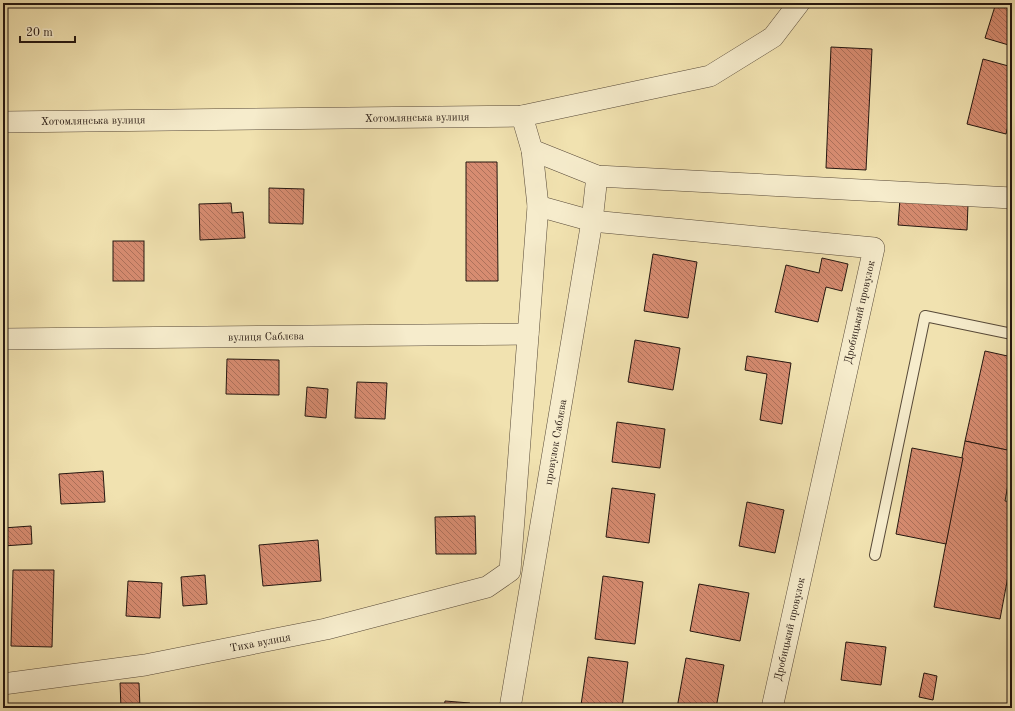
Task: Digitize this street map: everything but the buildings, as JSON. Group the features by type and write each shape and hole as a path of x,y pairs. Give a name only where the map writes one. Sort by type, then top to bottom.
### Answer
{"street":[{"name":"Хотомлянська вулиця","path":"3,122 522,116 710,76 773,37 799,3"},
{"path":"522,116 532,150 538,206 528,334"},
{"path":"532,150 597,176 1012,198"},
{"name":"провулок Саблєва","path":"510,708 592,221 597,176"},
{"name":"Дробицький провулок","path":"538,206 592,221 874,248 772,708"},
{"name":"вулиця Саблєва","path":"3,338 528,334"},
{"name":"Тиха вулиця","path":"3,684 145,665 326,629 487,587 510,571 528,334"}],"lane":[{"path":"875,555 925,316 1012,334"}]}
